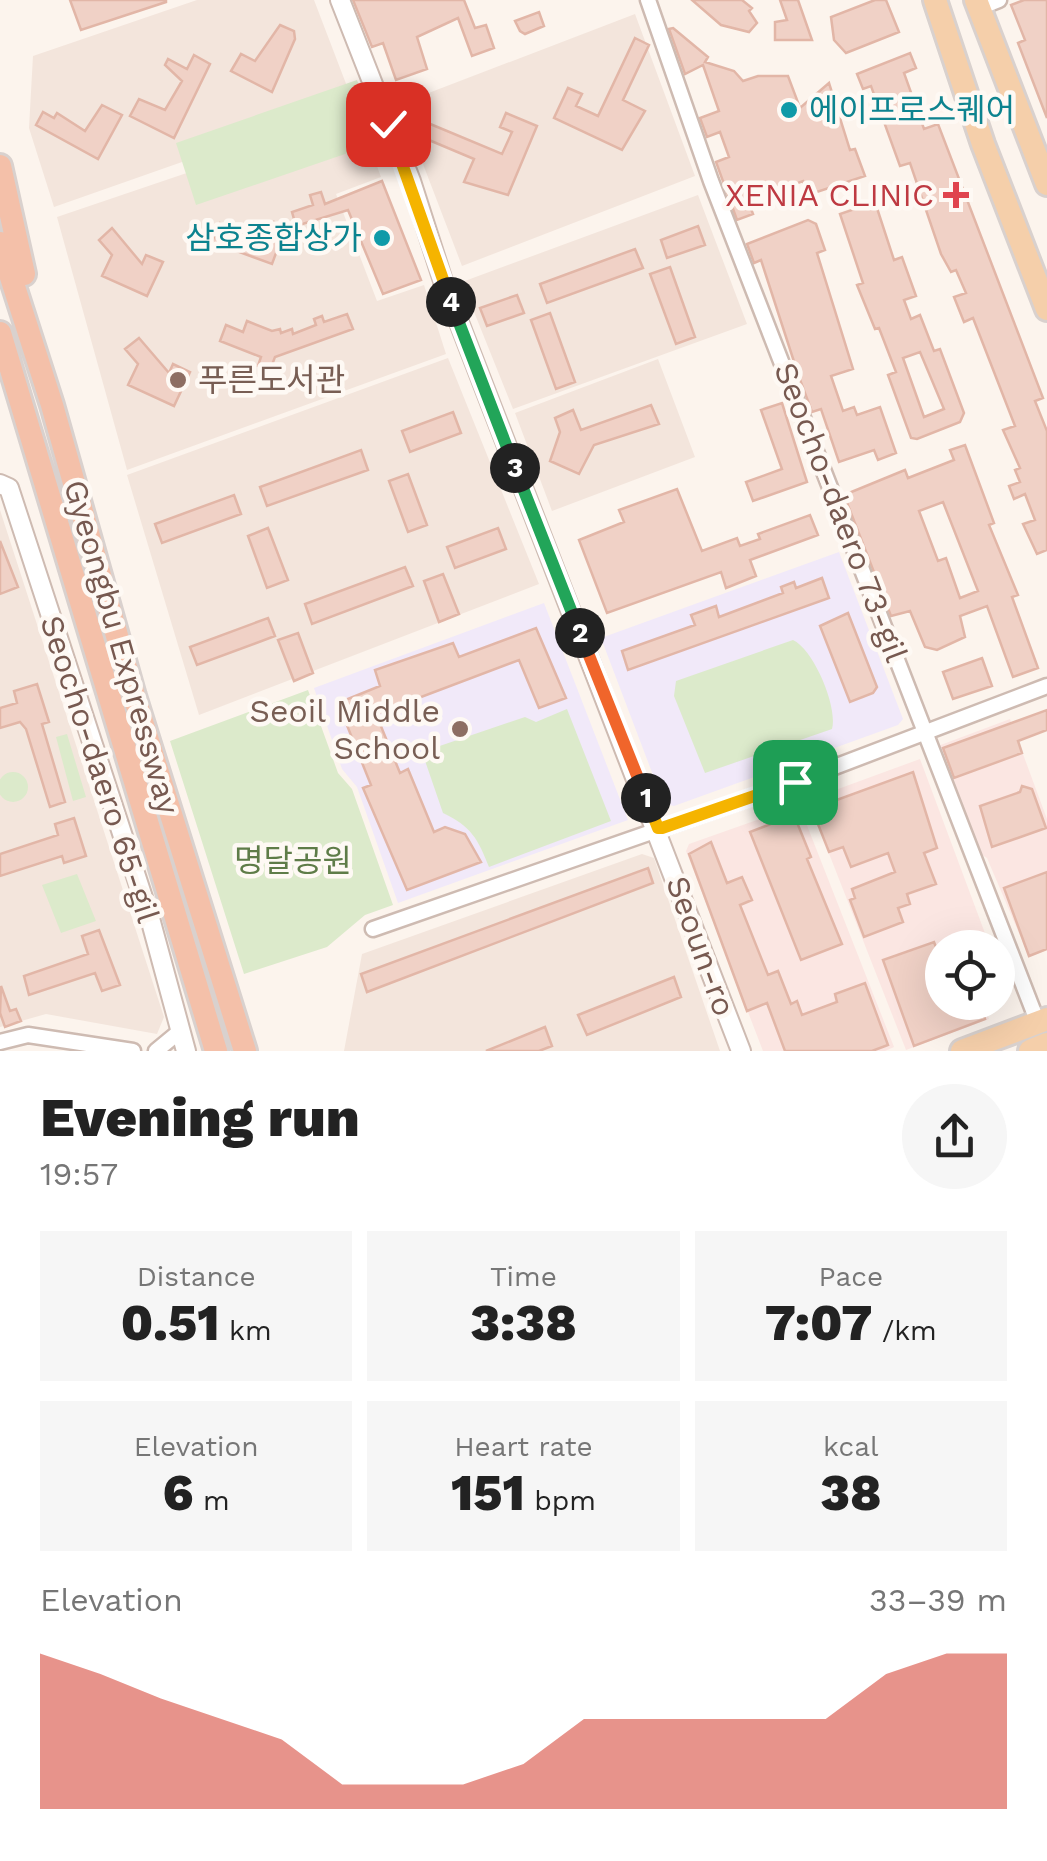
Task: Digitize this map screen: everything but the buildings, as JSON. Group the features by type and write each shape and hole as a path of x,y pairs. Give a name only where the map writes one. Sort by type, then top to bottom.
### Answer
{"highway":[{"path":"0,166 52,404"},
{"name":"Gyeongbu Expressway","path":"0,243 52,404 134,696 245,1051"},
{"name":"Gyeongbu Expressway","path":"0,333 216,1051"}],"main road":[{"path":"935,0 983,144 1047,309"},
{"path":"984,3 1047,184"},
{"path":"962,1051 1041,1039"}],"street":[{"name":"Seoun-ro","path":"340,0 461,327 658,828 741,1051"},
{"name":"Seocho-daero 73-gil","path":"648,0 710,180 927,733 1041,1039"},
{"name":"Seocho-daero 65-gil","path":"5,486 150,922 186,1051"},
{"path":"373,929 927,733 1047,686"},
{"path":"156,1051 179,1032"},
{"path":"0,1042 28,1035 133,1051"}],"shaded area":[{"path":"197,0 314,0 353,102 54,207 29,128 33,56"},
{"path":"635,14 695,176 462,266 400,104"},
{"path":"358,115 381,177 336,194 377,301 424,285 446,354 127,470 57,217"},
{"path":"698,195 747,324 513,409 462,282"},
{"path":"448,358 539,584 199,715 127,475"},
{"path":"658,359 695,457 552,511 515,413"},
{"path":"0,510 164,1017 157,1034 46,1014 0,1027"},
{"path":"839,552 903,719 898,725 674,806 664,804 601,638"},
{"name":"Seoil Middle School","path":"544,603 628,820 398,903 357,787 342,769 314,688"},
{"path":"1010,719 1047,819 1047,950 1029,957 987,858 979,853 938,746"},
{"path":"920,759 984,930 925,930 925,1020 986,1020 906,1050 808,800"},
{"path":"799,805 894,1047 885,1051 763,1051 686,851 689,844"},
{"path":"642,854 654,858 720,1051 344,1051 362,954"}],"green space":[{"path":"357,80 380,142 196,205 176,143"},
{"path":"793,640 809,655 823,680 832,729 705,773 674,696 676,681"},
{"name":"명달공원","path":"308,690 338,773 352,789 393,905 365,915 327,947 244,974 170,741"},
{"path":"567,709 611,821 489,867 472,834 443,813 422,752 525,717 536,722"},
{"path":"67,734 86,797 73,801 56,737"},
{"path":"7,773 19,773 27,781 27,793 19,801 7,801 -1,793 -1,781"},
{"path":"77,874 96,921 61,933 42,885"}],"place":[{"name":"에이프로스퀘어","path":"789,110"},
{"name":"XENIA CLINIC","path":"956,195"},
{"name":"삼호종합상가","path":"382,238"},
{"name":"푸른도서관","path":"178,380"},
{"name":"Seoil Middle School","path":"460,729"}],"route":[{"path":"388,124 443,281 658,828 795,782"}]}
